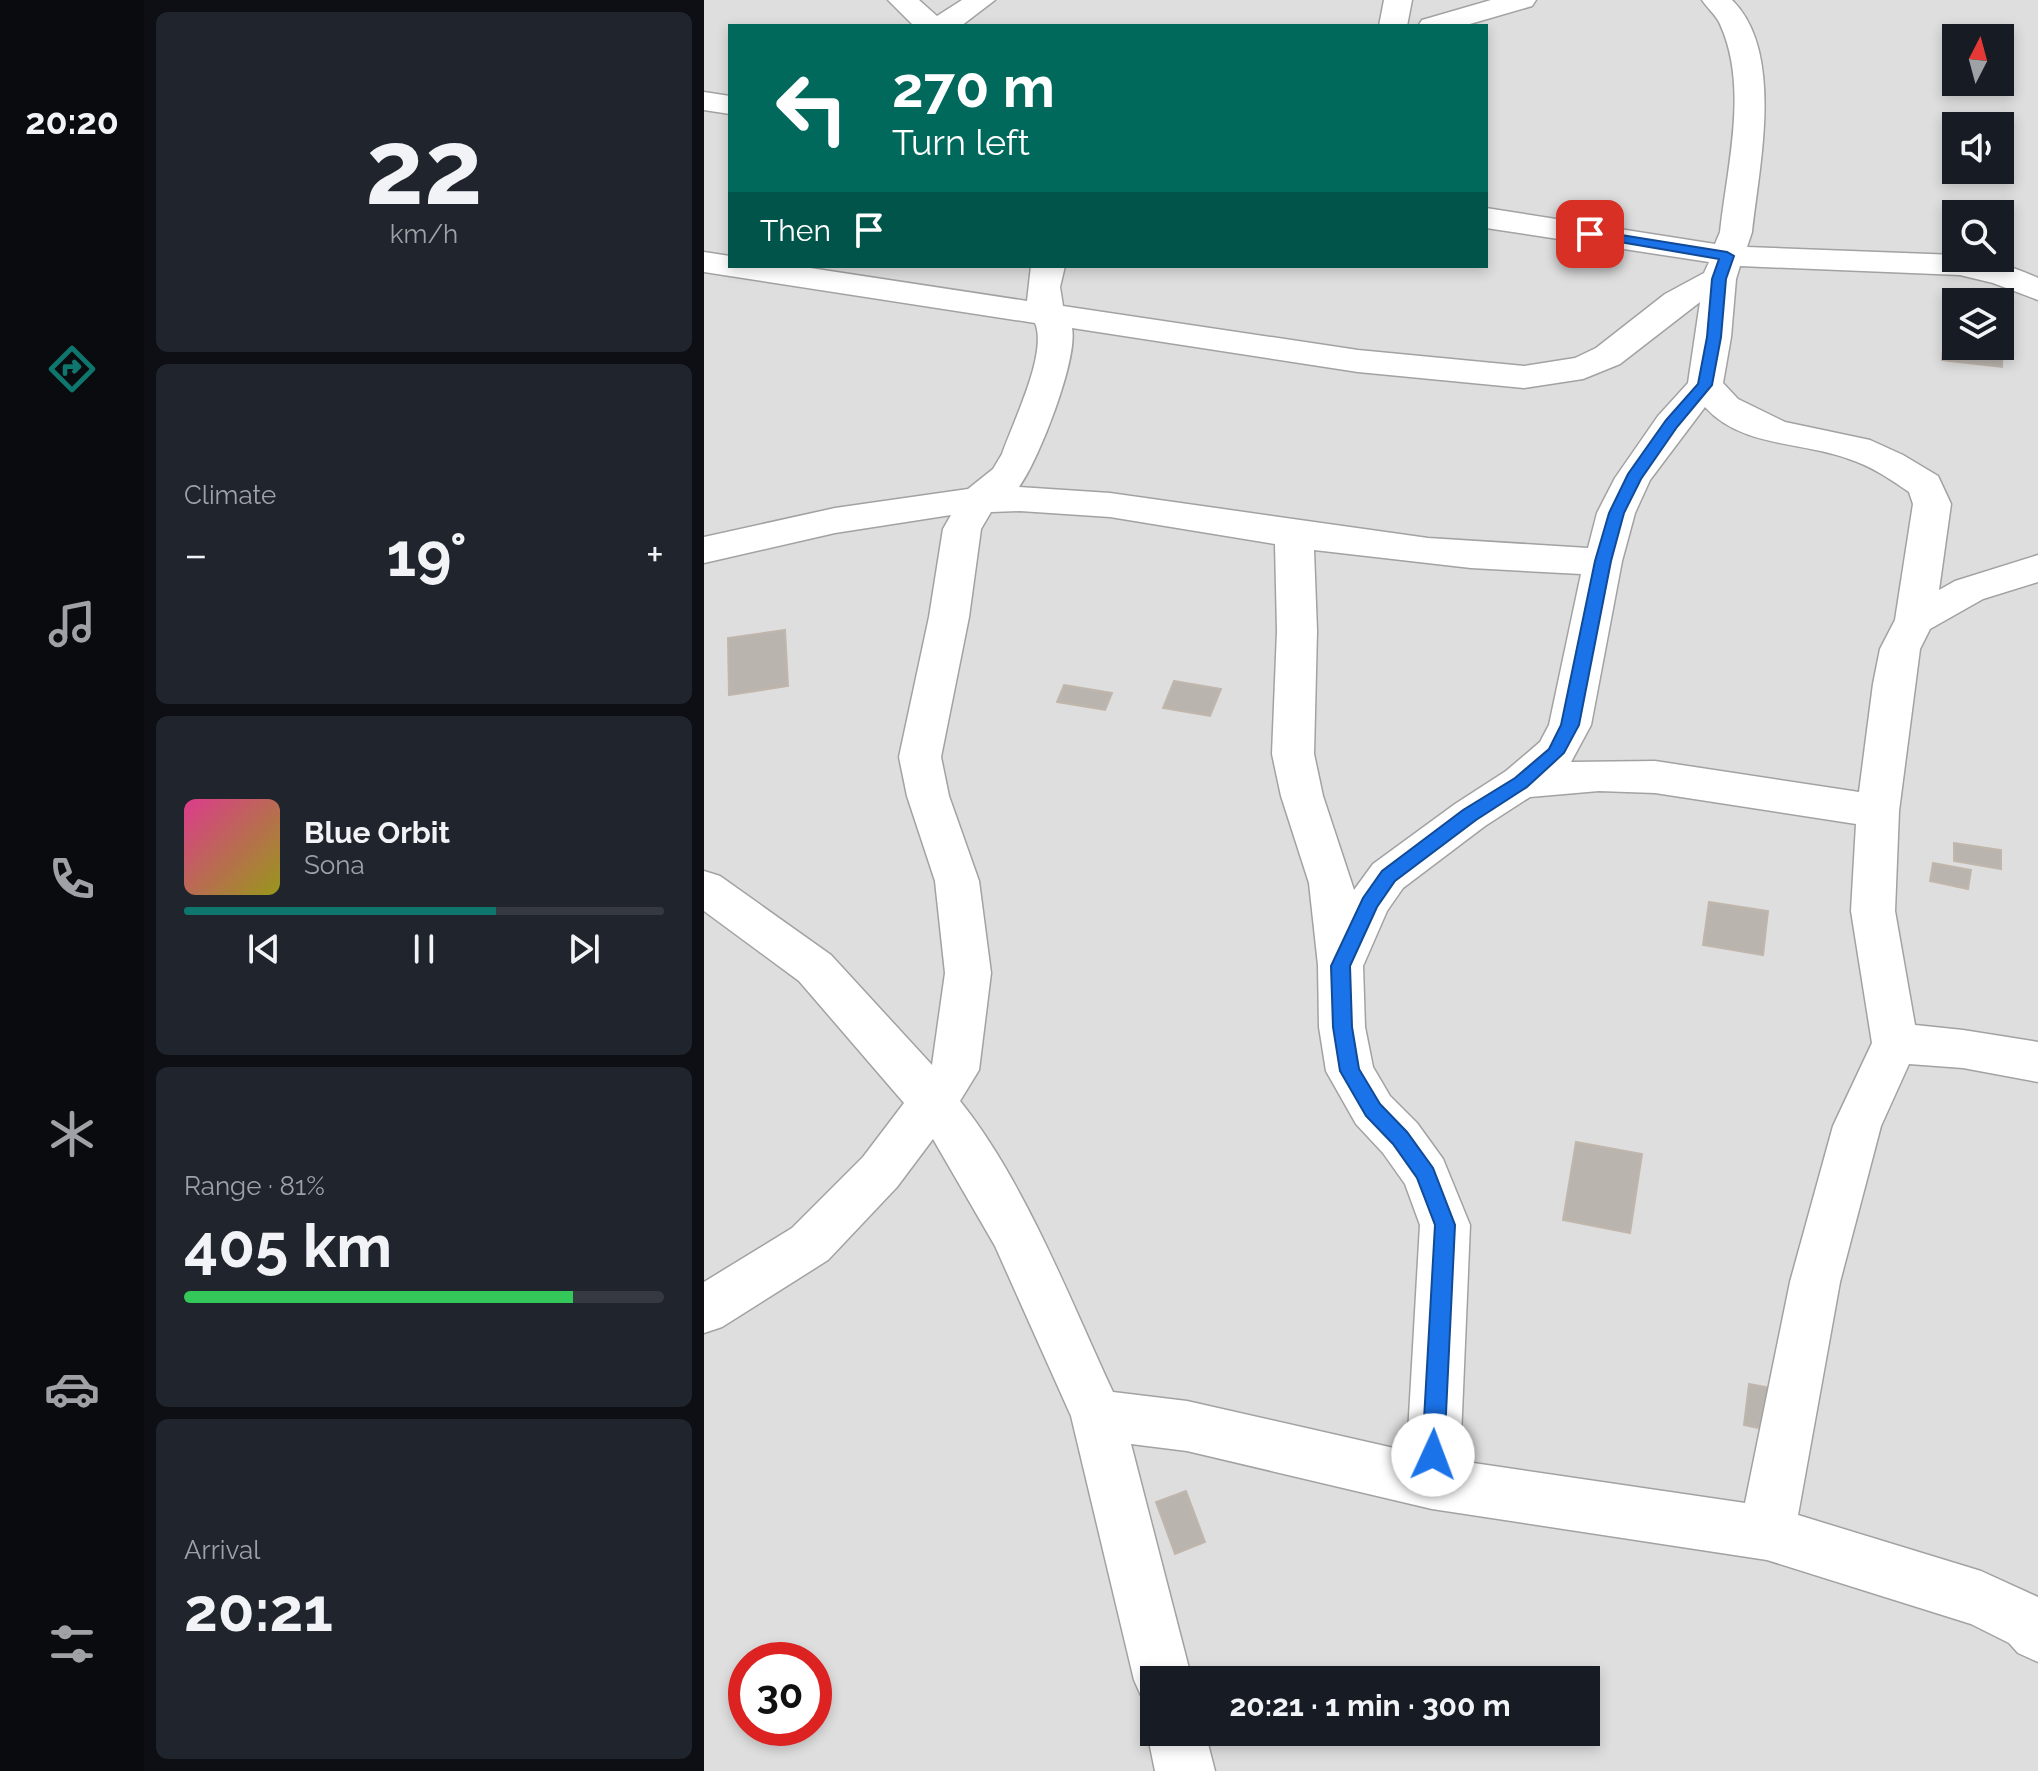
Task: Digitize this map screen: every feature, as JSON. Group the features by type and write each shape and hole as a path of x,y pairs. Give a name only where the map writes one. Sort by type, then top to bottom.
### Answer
{"street":[{"path":"902,0 929,24"},
{"path":"944,24 981,0"},
{"path":"1393,24 1398,0"},
{"path":"1439,24 1522,0"},
{"path":"1340,966 1369,903 1388,876 1470,815 1521,782 1555,753 1570,725 1603,561 1616,513 1633,478 1671,424 1705,385 1723,268 1736,232 1750,99 1745,57 1736,27 1728,12 1716,0"},
{"path":"704,101 728,105"},
{"path":"1488,218 1671,245 1723,268 1960,265 2004,275 2038,290"},
{"path":"704,262 728,264"},
{"path":"765,268 1358,361 1524,377 1583,368 1608,356 1723,268"},
{"path":"704,1310 810,1244 880,1172 955,1070 968,973 957,881 928,796 920,757 949,617 962,529 980,499 1007,477 1034,419 1056,350 1056,331 1043,287 1048,268"},
{"path":"1705,385 1725,407 1776,432 1857,448 1890,463 1925,485 1932,504 1915,620 1900,649 1893,684 1878,811 1873,911 1895,1043 1857,1126 1815,1282 1767,1533"},
{"path":"704,550 877,514 980,499 1061,500 1294,534 1513,560 1603,561"},
{"path":"1294,534 1297,631 1293,754 1302,796 1331,883 1340,966 1342,1027 1350,1071 1373,1110 1400,1138 1426,1174 1445,1225 1432,1483"},
{"path":"1915,620 1969,590 2038,568"},
{"path":"1521,782 1599,775 1655,777 1878,811"},
{"path":"704,888 815,968 959,1135 1014,1234 1097,1415 1160,1666"},
{"path":"1895,1043 1963,1049 2038,1062"},
{"path":"1097,1415 1187,1426 1432,1483 1767,1533 1981,1599 2029,1623 2038,1633"},
{"path":"1179,1746 1185,1771"}],"shaded area":[{"path":"704,0 2038,0 2038,1771 704,1771"}],"building":[{"path":"1942,360 2002,360 2002,367"},
{"path":"785,630 788,686 729,695 728,638"},
{"path":"1174,681 1221,689 1210,716 1163,708"},
{"path":"1064,685 1112,693 1105,710 1057,702"},
{"path":"1954,843 2001,850 2001,869 1954,861"},
{"path":"1933,863 1971,870 1968,889 1930,881"},
{"path":"1709,902 1768,911 1763,955 1703,945"},
{"path":"1576,1142 1642,1154 1630,1233 1563,1220"},
{"path":"1749,1384 1777,1389 1772,1431 1744,1425"},
{"path":"1186,1491 1205,1542 1175,1554 1156,1502"}],"route":[{"path":"1433,1455 1445,1225 1426,1174 1400,1138 1373,1110 1350,1071 1342,1027 1340,966 1369,903 1388,876 1470,815 1521,782 1555,753 1570,725 1603,561 1616,513 1633,478 1671,424 1705,385 1714,337 1719,279 1727,256 1590,234"}]}
